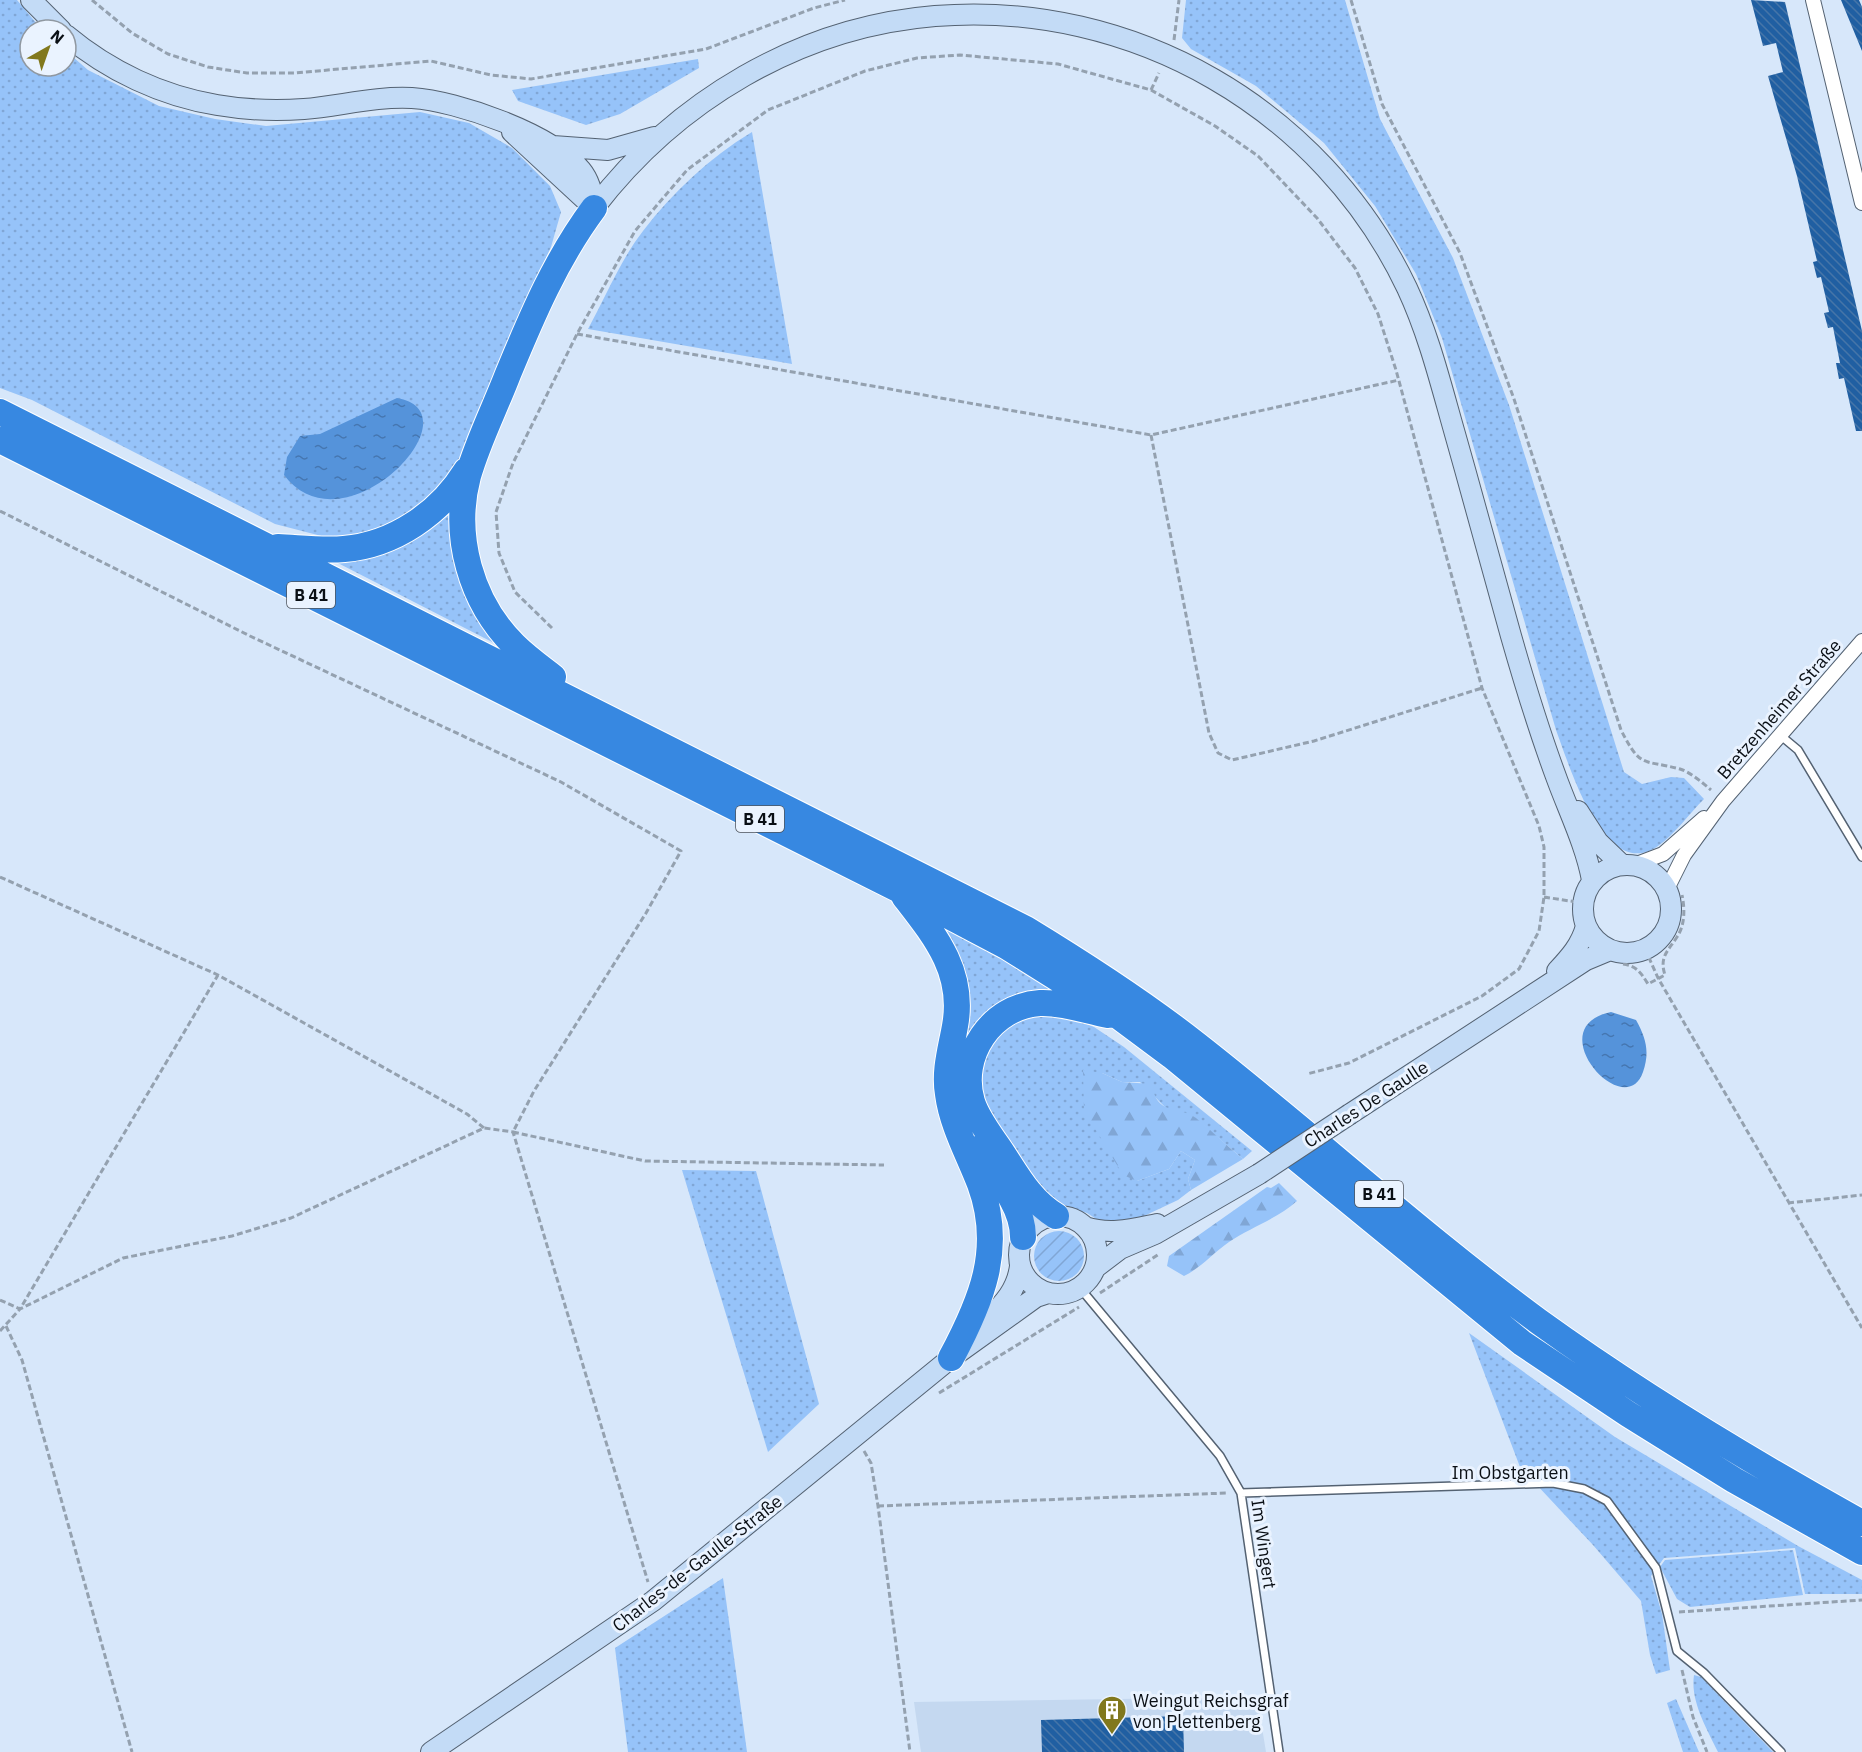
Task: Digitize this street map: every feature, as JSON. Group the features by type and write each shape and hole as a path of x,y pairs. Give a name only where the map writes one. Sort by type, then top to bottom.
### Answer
{"highway":[{"name":"B 41","path":"588,706 515,646 490,615 472,579 463,539 464,498 474,458 540,300 569,244 594,208"},
{"name":"B 41","path":"0,412 588,706 1026,929 1107,979 1196,1044 1537,1320 1644,1395 1715,1440 1862,1523"},
{"name":"B 41","path":"0,440 898,889 1006,946 1121,1018 1172,1056 1522,1343 1628,1414 1734,1480 1862,1552"},
{"name":"B 41","path":"272,547 343,549 381,541 431,512 455,487 474,458"},
{"name":"B 41","path":"898,889 940,942 956,982 957,1010 946,1079 949,1103 987,1209 990,1253 982,1294 951,1358"},
{"name":"B 41","path":"1056,1216 1031,1196 978,1116 973,1104 969,1078 974,1052 995,1021 1028,1005 1053,1003 1121,1018"},
{"name":"B 41","path":"957,1126 1017,1207 1023,1237"}],"street":[{"path":"31,0 49,18"},
{"path":"1813,0 1857,159 1862,203"},
{"name":"B 41","path":"594,208 662,134 719,90 782,56 850,31 903,20 957,14 1029,17 1099,30 1167,54 1228,86 1283,126 1332,174 1374,229 1392,258 1417,310 1433,353 1523,680 1592,880"},
{"path":"78,44 137,81 180,96 216,105 304,109 373,99 411,98 450,103 552,146 574,163 586,178 594,208"},
{"path":"504,124 594,208"},
{"path":"552,146 608,150 636,144 662,134"},
{"name":"Bretzenheimer Straße","path":"1674,888 1684,855 1723,801 1862,641"},
{"name":"B 41","path":"1552,766 1587,827 1628,865"},
{"name":"Bretzenheimer Straße","path":"1628,865 1663,854 1723,801"},
{"path":"1628,865 1654,873 1674,888 1672,909 1662,937 1646,949 1612,956 1586,926 1583,903 1592,880 1605,870 1628,865"},
{"name":"Charles De Gaulle","path":"1537,992 1572,955 1583,938 1586,926"},
{"name":"Charles De Gaulle","path":"1095,1268 1120,1249 1155,1234 1259,1174 1586,960 1612,956"},
{"name":"Charles De Gaulle","path":"1085,1227 1101,1232 1124,1231 1193,1212"},
{"path":"1056,1216 1068,1217 1085,1227 1096,1246 1095,1268 1085,1294 1048,1293 1033,1286 1020,1266 1019,1251 1023,1237 1037,1222 1056,1216"},
{"name":"Charles-de-Gaulle-Straße","path":"951,1358 1012,1293 1018,1280 1020,1266"},
{"name":"Charles-de-Gaulle-Straße","path":"431,1752 653,1601 951,1358 1036,1297 1048,1293"}],"lane":[{"path":"1780,735 1798,750 1862,857"},
{"name":"Im Wingert","path":"1085,1294 1220,1456 1241,1493 1279,1752"},
{"name":"Im Obstgarten","path":"1241,1493 1553,1484 1584,1489 1607,1501 1656,1568 1677,1651"},
{"path":"1677,1651 1704,1673 1781,1752"}],"path":[{"path":"92,0 132,33 168,54 208,67 247,73 294,73 431,61 491,75 531,78 706,49 814,8 845,0"},
{"path":"1167,54 1176,36 1179,0"},
{"path":"1351,0 1382,104 1460,254 1514,399 1621,730 1632,752 1649,764 1682,769 1723,801"},
{"path":"552,628 515,592 500,553 496,512 513,463 577,334 635,231 687,170 768,110 865,71 917,58 960,55 1058,64 1151,90 1215,126 1258,156 1317,218 1355,268 1378,314 1399,380 1482,688 1539,826 1544,847 1544,897 1539,931 1519,969 1482,996 1359,1058 1307,1074"},
{"path":"577,334 1151,435 1399,380"},
{"path":"1151,435 1209,733 1218,753 1232,760 1314,741 1482,688"},
{"path":"0,511 250,636 561,783 681,851 646,912 534,1091 513,1132 653,1601"},
{"path":"0,877 218,975 467,1114 484,1128 513,1132 645,1161 884,1165"},
{"path":"1612,956 1633,966 1648,984 1665,975 1662,965 1665,951 1678,936 1684,916 1674,888"},
{"path":"1544,897 1583,903"},
{"path":"1646,949 1658,978 1862,1328"},
{"path":"0,1331 20,1309 218,975"},
{"path":"20,1309 123,1258 232,1236 291,1218 484,1128"},
{"path":"1788,1203 1862,1195"},
{"path":"933,1397 1085,1294 1163,1252"},
{"path":"0,1300 20,1309"},
{"path":"5,1325 22,1360 132,1752"},
{"path":"854,1438 871,1463 910,1752"},
{"path":"878,1506 1241,1493"},
{"path":"1668,1612 1862,1600"},
{"path":"1677,1651 1694,1717 1707,1752"}],"shaded area":[{"path":"1257,1697 1266,1752 921,1752 914,1702"}],"green space":[{"path":"0,0 17,0 32,18 18,18 18,78 78,78 78,61 88,70 159,106 215,119 266,126 420,112 469,123 512,148 550,186 561,212 551,247 517,319 461,456 429,504 381,532 333,539 275,524 32,400 0,388"},
{"path":"1186,0 1345,0 1380,119 1453,258 1509,405 1624,772 1642,784 1671,777 1684,778 1704,799 1658,846 1639,853 1621,849 1605,835 1580,792 1556,730 1442,338 1416,274 1375,206 1324,143 1256,86 1191,49 1182,38"},
{"path":"698,59 699,68 620,114 586,125 518,101 512,90"},
{"path":"752,132 792,364 588,329 628,254 643,231 679,189 721,153"},
{"path":"450,514 457,570 467,598 498,645 330,559 364,557 394,548 422,534"},
{"path":"944,925 1054,990 1036,992 964,1051 967,986 960,958"},
{"path":"1041,1014 1064,1015 1094,1027 1124,1047 1252,1151 1243,1159 1194,1117 1167,1109 1140,1082 1122,1082 1102,1073 1137,1181 1169,1169 1181,1151 1195,1160 1188,1179 1191,1190 1178,1200 1127,1224 1101,1222 1087,1213 1053,1202 1042,1190 989,1110 980,1091 981,1067 988,1048 1001,1031 1019,1019"},
{"path":"1083,1070 1102,1073 1122,1082 1152,1084 1158,1101 1169,1108 1196,1118 1243,1159 1191,1190 1188,1179 1195,1160 1181,1151 1169,1169 1137,1181 1123,1175 1084,1110"},
{"path":"682,1170 756,1171 819,1404 768,1452"},
{"path":"1279,1183 1297,1201 1229,1242 1184,1276 1167,1266 1169,1256 1267,1187 1271,1188"},
{"path":"1059,1231 1073,1235 1080,1242 1084,1256 1080,1270 1073,1277 1059,1281 1045,1277 1038,1270 1034,1256 1038,1242 1045,1235"},
{"path":"1469,1333 1615,1437 1798,1546 1862,1580 1862,1594 1805,1594 1795,1548 1664,1558 1651,1576 1662,1614 1670,1670 1656,1674 1650,1655 1641,1601 1593,1545 1520,1467"},
{"path":"1793,1550 1803,1595 1690,1607 1677,1599 1660,1567 1665,1560"},
{"path":"723,1578 747,1752 628,1752 615,1648"},
{"path":"1694,1675 1701,1677 1773,1752 1718,1752 1697,1705 1693,1685"},
{"path":"1676,1699 1699,1752 1683,1752 1667,1703"}],"water":[{"path":"397,398 418,409 423,427 414,450 394,472 368,489 339,499 309,495 284,475 287,457 300,436 320,434"},
{"path":"1611,1012 1636,1020 1644,1039 1645,1065 1643,1072 1633,1085 1620,1087 1606,1080 1593,1067 1584,1051 1583,1035 1591,1021"}],"building":[{"path":"1751,0 1785,2 1862,331 1862,431 1856,431 1844,378 1839,379 1836,363 1840,363 1833,327 1828,328 1824,313 1829,312 1821,277 1817,278 1813,262 1817,261 1797,176 1768,76 1783,72 1776,43 1763,46"},
{"path":"1841,0 1859,0 1862,7 1862,51"},
{"name":"Weingut Reichsgraf von Plettenberg","path":"1183,1716 1184,1752 1042,1752 1041,1720"}],"place":[{"name":"Weingut Reichsgraf von Plettenberg","path":"1112,1736"}]}
